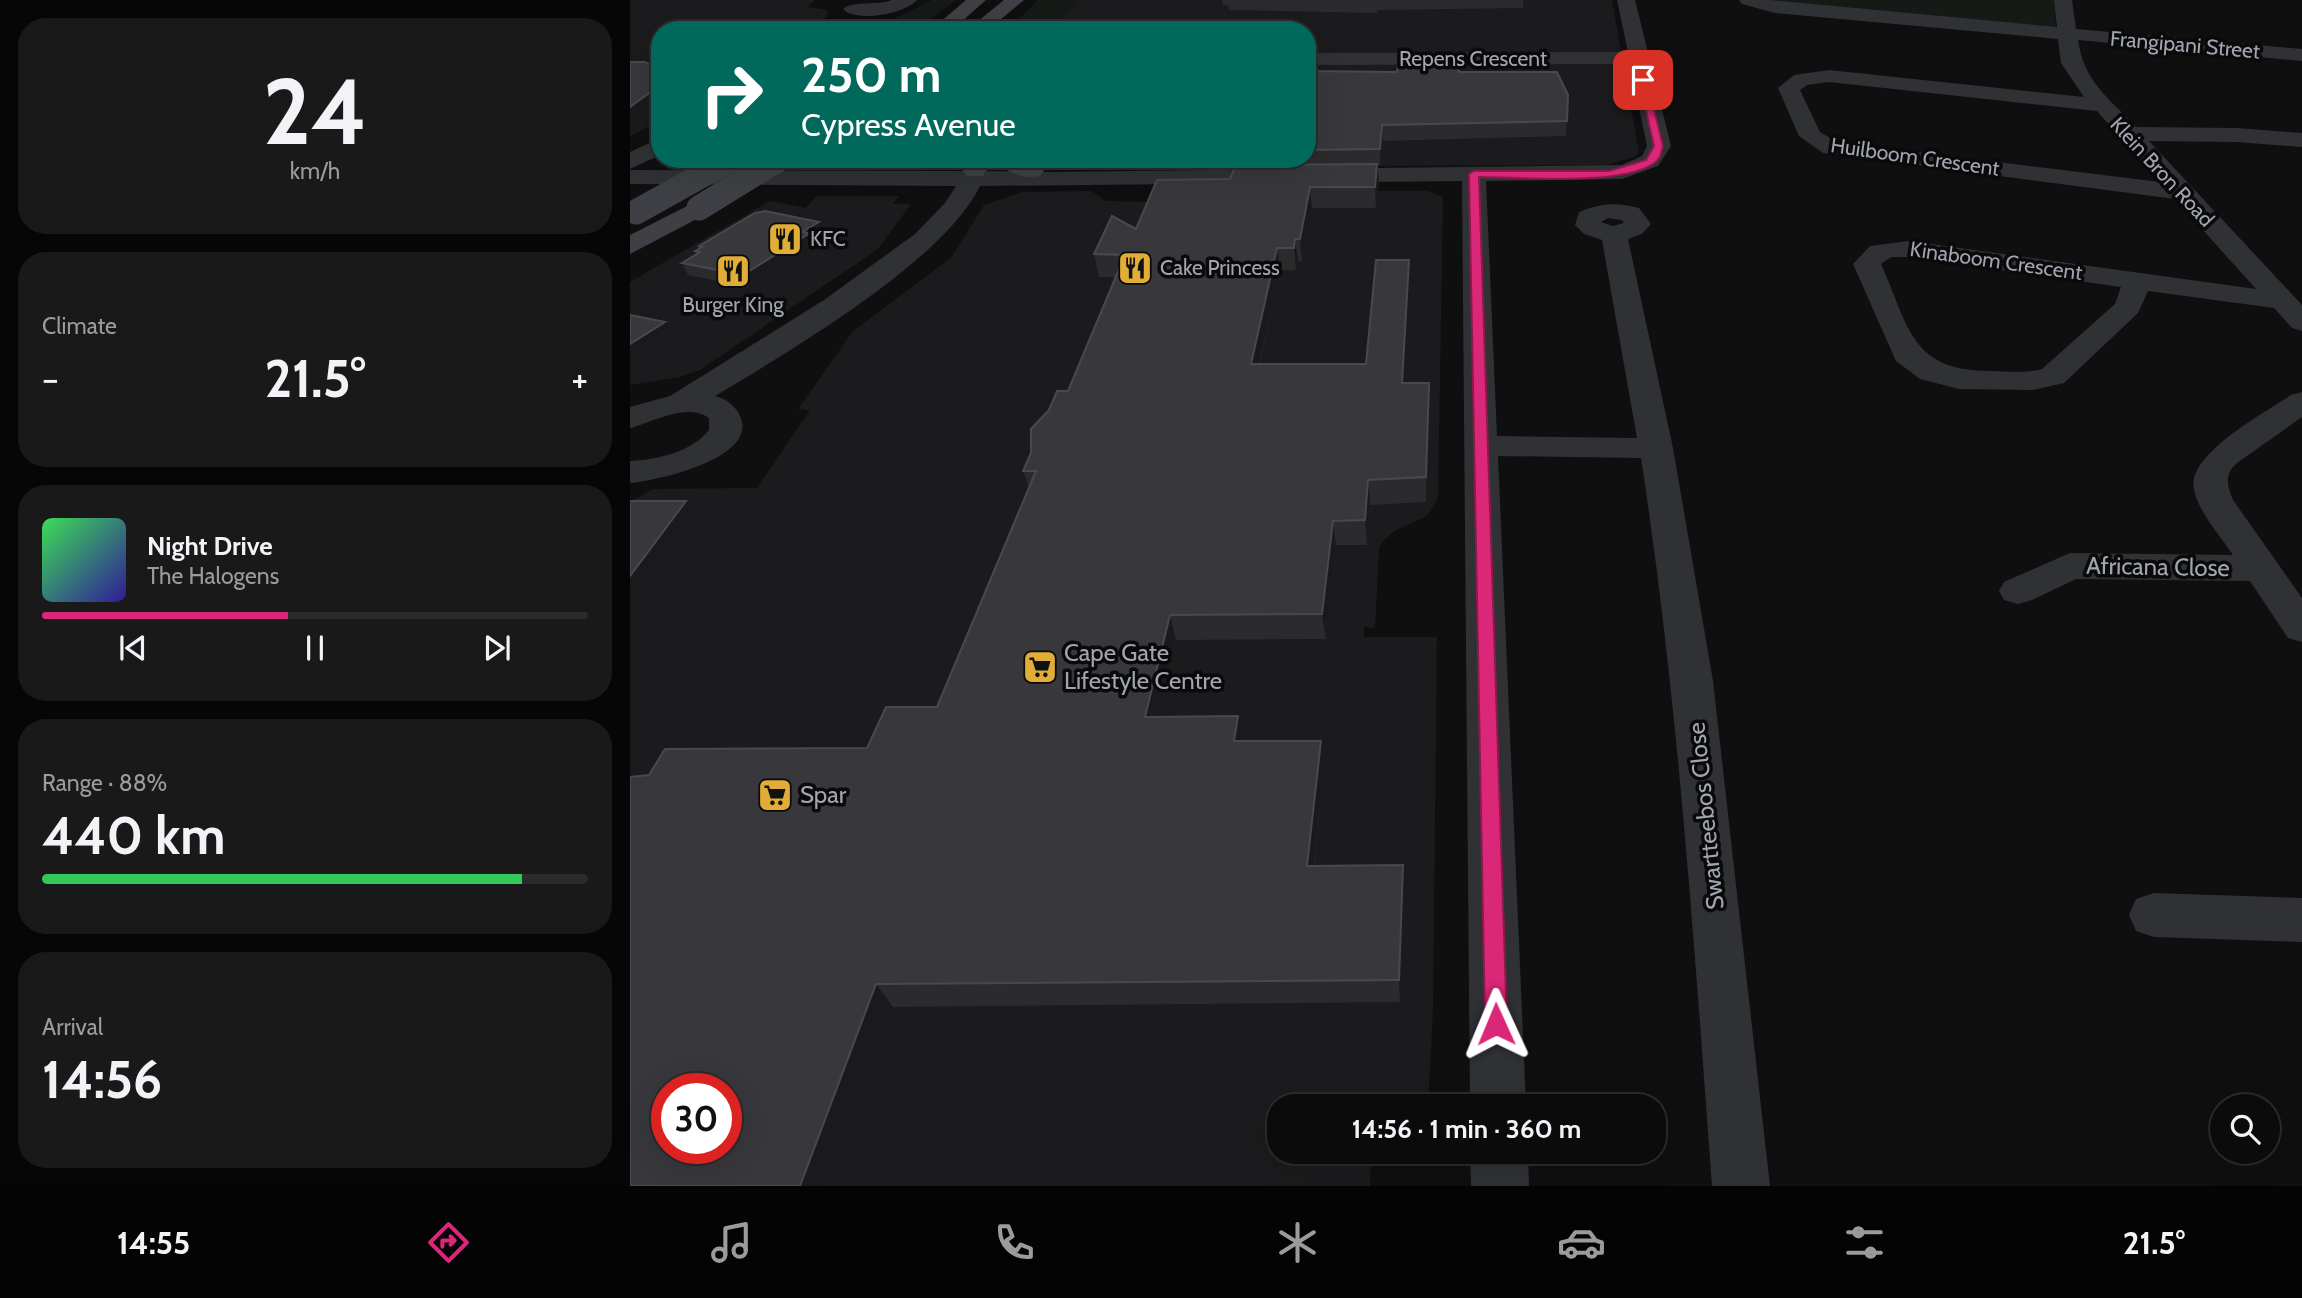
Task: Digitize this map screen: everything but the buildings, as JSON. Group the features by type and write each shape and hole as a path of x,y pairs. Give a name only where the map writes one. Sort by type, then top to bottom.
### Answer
{"main road":[{"path":"951,21 977,0"},
{"path":"987,21 1015,0"},
{"path":"1004,21 1025,0"},
{"path":"633,214 715,168"},
{"path":"630,256 690,214 764,168"},
{"path":"1023,168 1045,174"},
{"path":"630,246 690,214"}],"street":[{"path":"630,177 812,177 968,172 1082,176 1609,174 1633,170 1650,162 1655,157 1658,146 1626,0"},
{"name":"Frangipani Street","path":"1748,0 1775,7 1949,21 2068,36 2302,55"},
{"name":"Klein Bron Road","path":"2063,0 2071,63 2100,105 2302,322"},
{"path":"853,4 871,11 901,4"},
{"path":"864,21 901,4"},
{"name":"Repens Crescent","path":"1316,59 1638,58"},
{"name":"Huilboom Crescent","path":"2100,105 1829,76 1801,79 1789,88 1810,136 1831,148 2180,192"},
{"path":"2128,134 2236,135 2302,140"},
{"path":"630,148 651,137"},
{"path":"630,162 651,150"},
{"path":"941,222 982,193 1045,174 1094,168"},
{"path":"681,403 783,343 893,262 918,248 941,222 968,172"},
{"path":"893,262 898,249 968,172"},
{"path":"1474,174 1498,1094"},
{"name":"Swartteebos Close","path":"1615,234 1656,448 1691,679 1712,861 1741,1186"},
{"name":"Kinaboom Crescent","path":"2137,281 2128,307 2053,376 2033,381 1959,380 1931,372 1907,355 1867,264 1881,251 1909,249 2282,301"},
{"path":"718,409 783,343"},
{"path":"2302,402 2225,456 2215,464 2209,475 2210,488 2216,502 2302,628"},
{"path":"630,418 653,409 696,403 718,409 725,418 726,428 713,444 676,464 632,473"},
{"path":"1481,446 1656,448"},
{"name":"Africana Close","path":"2018,591 2070,566 2262,568"},
{"path":"2154,915 2302,920"},
{"path":"1499,1164 1500,1186"}],"shaded area":[{"path":"630,0 815,0 808,7 827,10 827,16 821,21 651,21 651,126 630,136"},
{"path":"932,0 956,0 927,21 889,21"},
{"path":"1038,0 1079,0 1056,21 1016,21"},
{"path":"1079,0 1612,0 1639,153 1632,158 1605,165 1316,166 1316,21 1056,21"},
{"path":"1756,0 2054,0 2056,26 2054,27"},
{"path":"1092,191 1106,201 1149,202 1296,191 1428,191 1443,197 1438,498 1427,516 1396,530 1382,542 1379,549 1375,628 1364,627 1364,637 1437,637 1433,1011 1429,1094 1267,1094 1267,1164 1371,1164 1370,1186 630,1186 630,502 653,489 757,488 810,410 798,409 853,331 951,258 984,205 1022,192"},
{"path":"816,196 899,196 893,204 911,204 878,249 700,370 680,377 630,385 630,282 770,201 806,208"}],"place":[{"name":"KFC","path":"785,239"},
{"name":"Cake Princess","path":"1135,268"},
{"name":"Burger King","path":"733,271"},
{"name":"Cape Gate Lifestyle Centre","path":"1040,667"},
{"name":"Spar","path":"775,795"}],"route":[{"path":"1496,1024 1474,174 1609,174 1633,170 1650,162 1658,152 1658,146 1643,80"}]}
